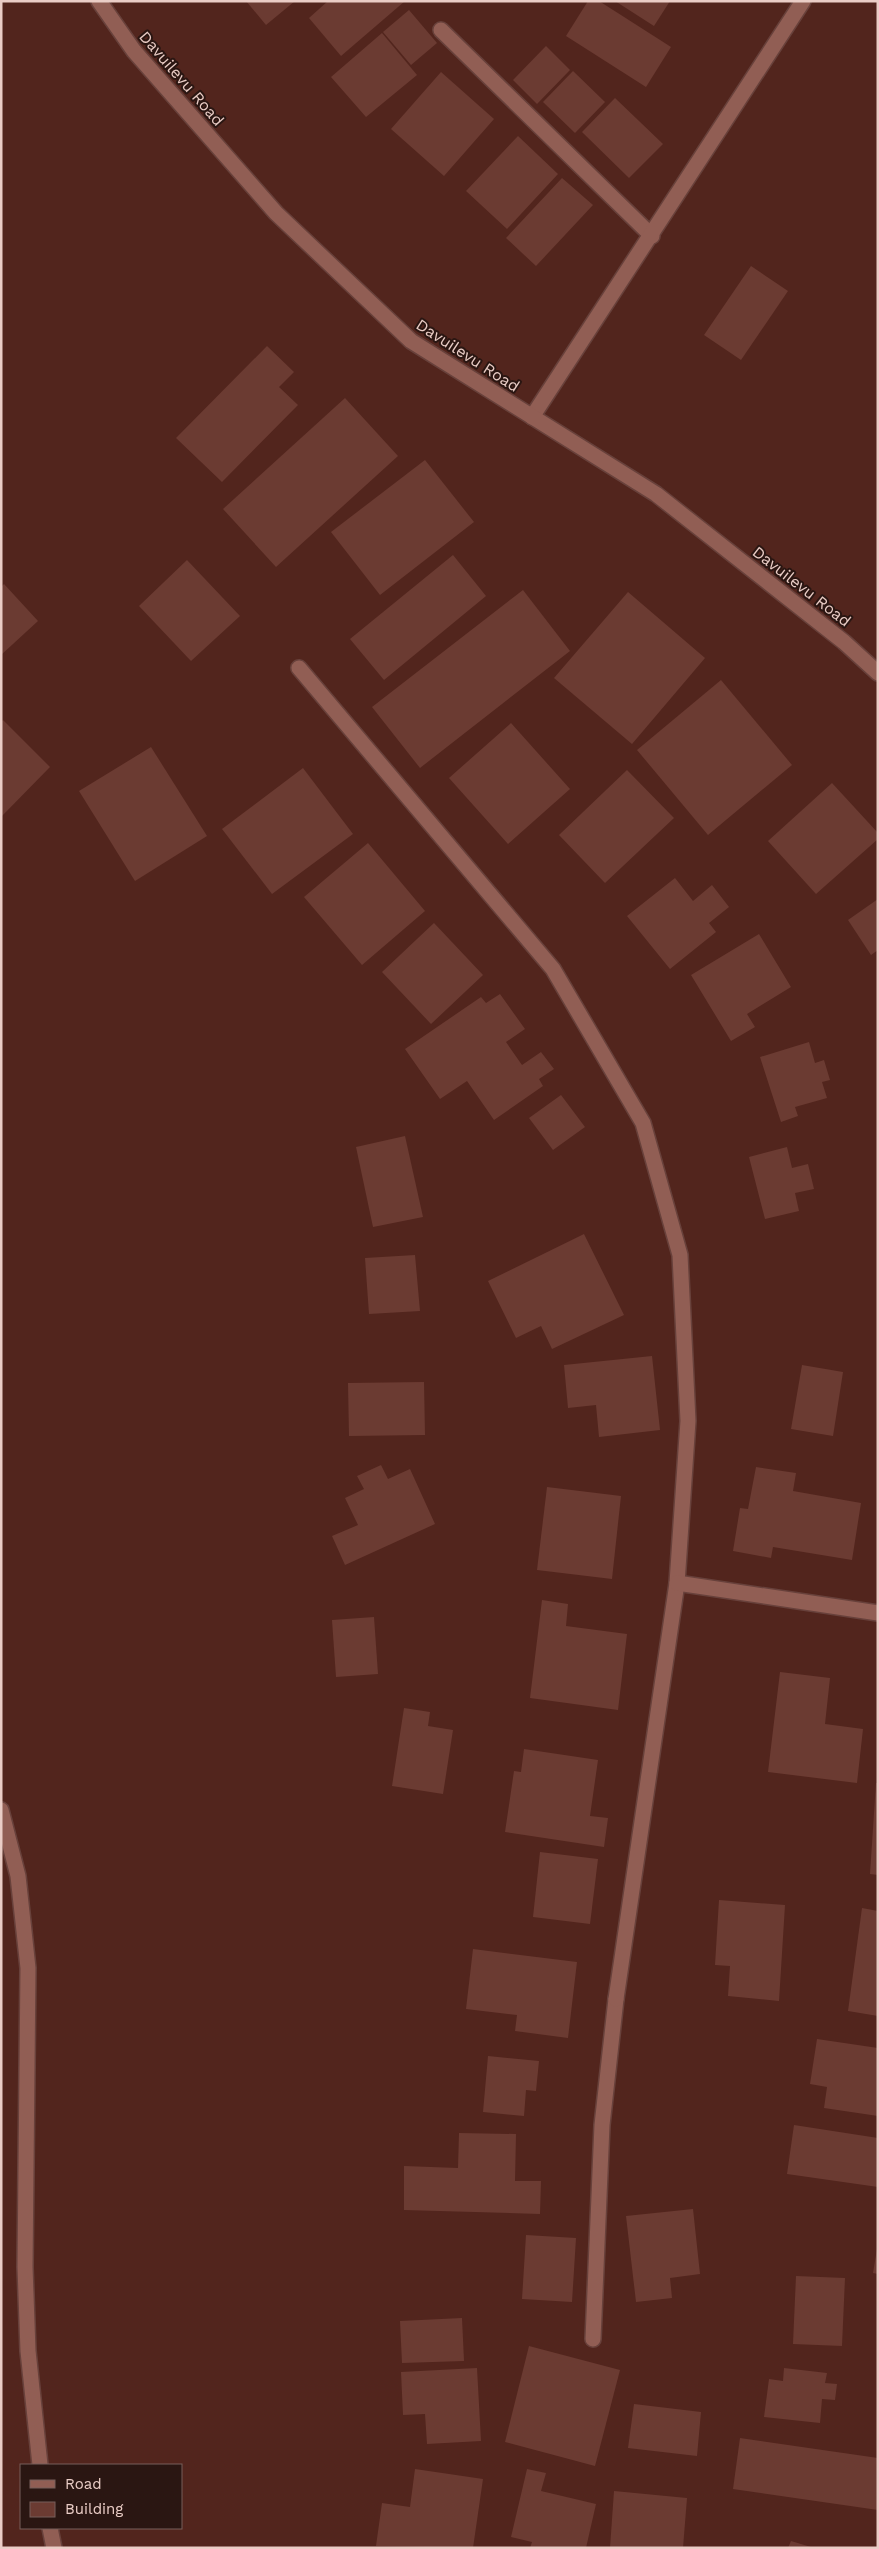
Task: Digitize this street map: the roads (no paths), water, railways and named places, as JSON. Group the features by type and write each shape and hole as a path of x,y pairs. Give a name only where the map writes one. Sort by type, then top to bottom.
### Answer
{"street":[{"name":"Davuilevu Road","path":"99,1 134,51 276,213 411,341 656,494 844,642 878,673"},
{"path":"532,417 652,236 799,3"},
{"path":"442,30 652,236"},
{"path":"299,668 553,969 643,1123 680,1255 688,1421 677,1583 616,2000 602,2125 593,2338"},
{"path":"677,1583 878,1613"},
{"path":"1,1810 18,1876 28,1968 25,2267 28,2351 40,2464"},
{"path":"50,2529 54,2548"}]}
